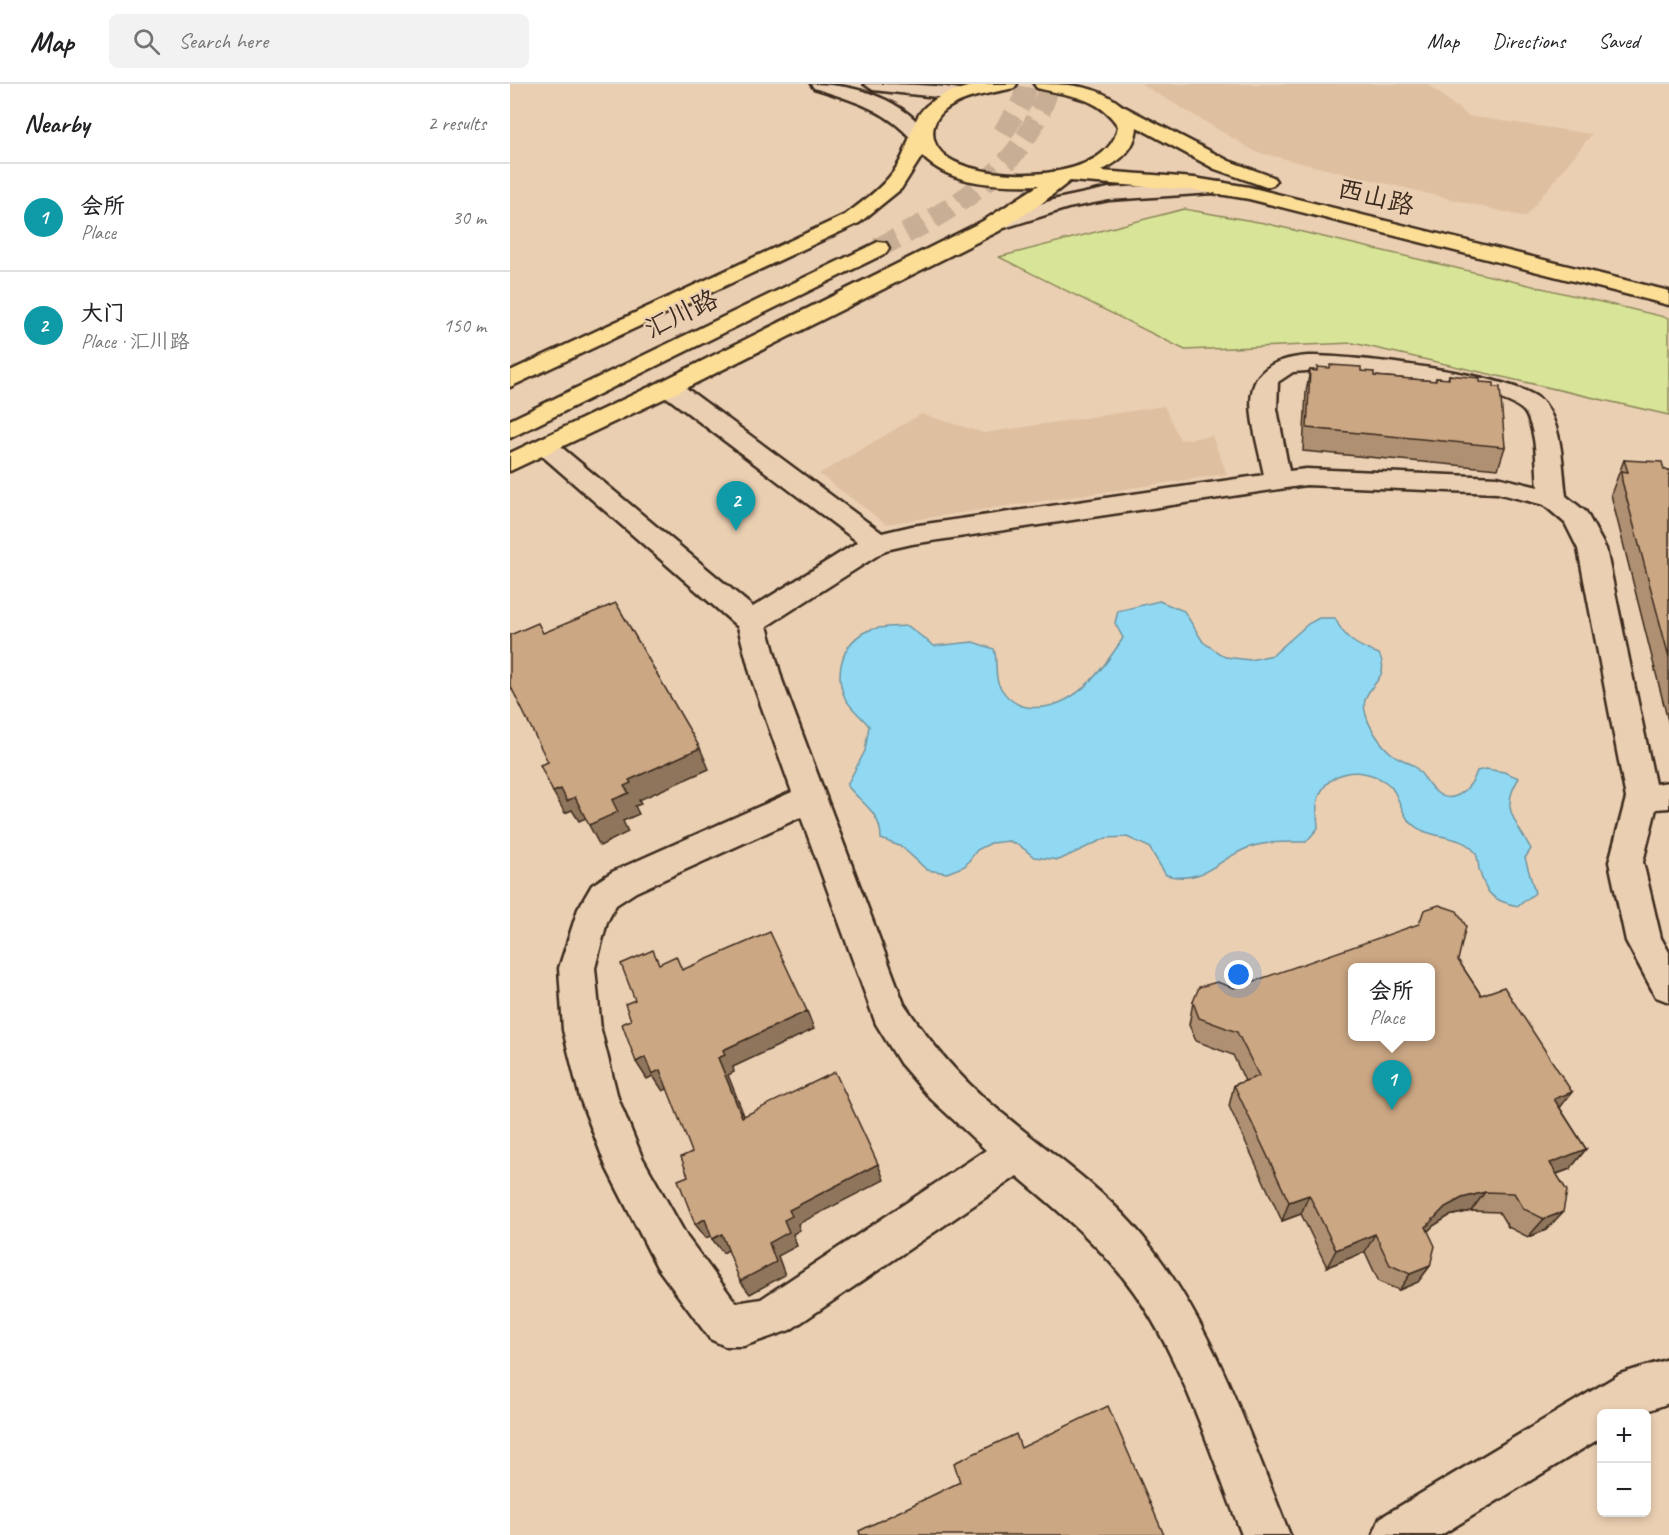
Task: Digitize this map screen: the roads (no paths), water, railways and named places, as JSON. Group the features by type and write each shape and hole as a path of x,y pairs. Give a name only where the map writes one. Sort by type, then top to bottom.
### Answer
{"main road":[{"path":"510,380 852,219 885,196 908,169 921,138 923,123 934,109 969,89 1008,84"},
{"name":"西山路","path":"1043,84 1071,88 1099,97 1213,160 1263,181 1669,283"},
{"path":"921,138 929,153 947,166 973,175 1009,180 1047,179 1082,172 1109,159 1125,143 1128,126 1097,84"},
{"path":"510,463 669,387 991,226 1035,198 1065,175"},
{"name":"西山路","path":"1065,175 1137,178 1221,188 1669,298"},
{"name":"汇川路","path":"510,408 869,243 510,430"}],"street":[{"path":"820,84 892,110 910,122 921,138"},
{"path":"873,84 969,89"},
{"path":"991,226 1064,203 1109,194 1221,188"},
{"path":"1278,480 1263,403 1264,387 1271,374 1281,368 1319,363 1452,380 1518,397 1533,407 1542,422 1553,499"},
{"path":"669,387 877,543"},
{"path":"545,447 751,622 767,680 810,798 889,1012 903,1038 926,1067 1018,1152 1068,1192 1145,1272 1197,1363 1266,1535"},
{"path":"751,622 877,543 912,535 1306,477 1497,485 1553,499 1576,518 1592,549 1655,796 1626,862 1644,941 1669,986"},
{"path":"810,798 624,882 604,895 590,921 577,968 582,1030 596,1087 627,1170 672,1252 725,1324 742,1326 760,1322 775,1315 1018,1152"},
{"path":"1397,1535 1636,1390 1669,1381"}],"water":[{"path":"1159,601 1184,611 1203,642 1225,657 1250,660 1273,655 1308,624 1319,618 1335,618 1343,632 1352,641 1379,654 1382,672 1366,697 1364,705 1373,730 1391,753 1415,767 1433,789 1443,796 1456,796 1467,789 1477,771 1486,769 1504,772 1519,778 1510,798 1510,807 1515,822 1531,849 1525,858 1535,893 1518,906 1497,899 1488,891 1476,854 1469,846 1417,828 1407,818 1394,791 1387,783 1377,777 1355,772 1334,778 1326,784 1320,793 1317,805 1318,828 1306,842 1271,843 1250,847 1201,874 1191,877 1166,875 1149,847 1127,837 1106,838 1059,860 1034,857 1019,845 1009,841 991,843 977,850 965,866 947,873 927,870 902,847 881,839 878,821 847,785 865,751 869,726 847,702 840,681 842,662 855,639 873,629 908,626 934,646 973,642 994,649 998,681 1004,693 1023,706 1043,707 1072,697 1105,664 1123,638 1115,623 1118,611"}],"tunnel":[{"path":"1003,133 1023,100 1026,84"},
{"path":"878,248 959,202 1004,164 1023,141 1039,115 1050,84"}],"place":[{"name":"大门","path":"736,531"},
{"name":"会所","path":"1392,1110"}]}
